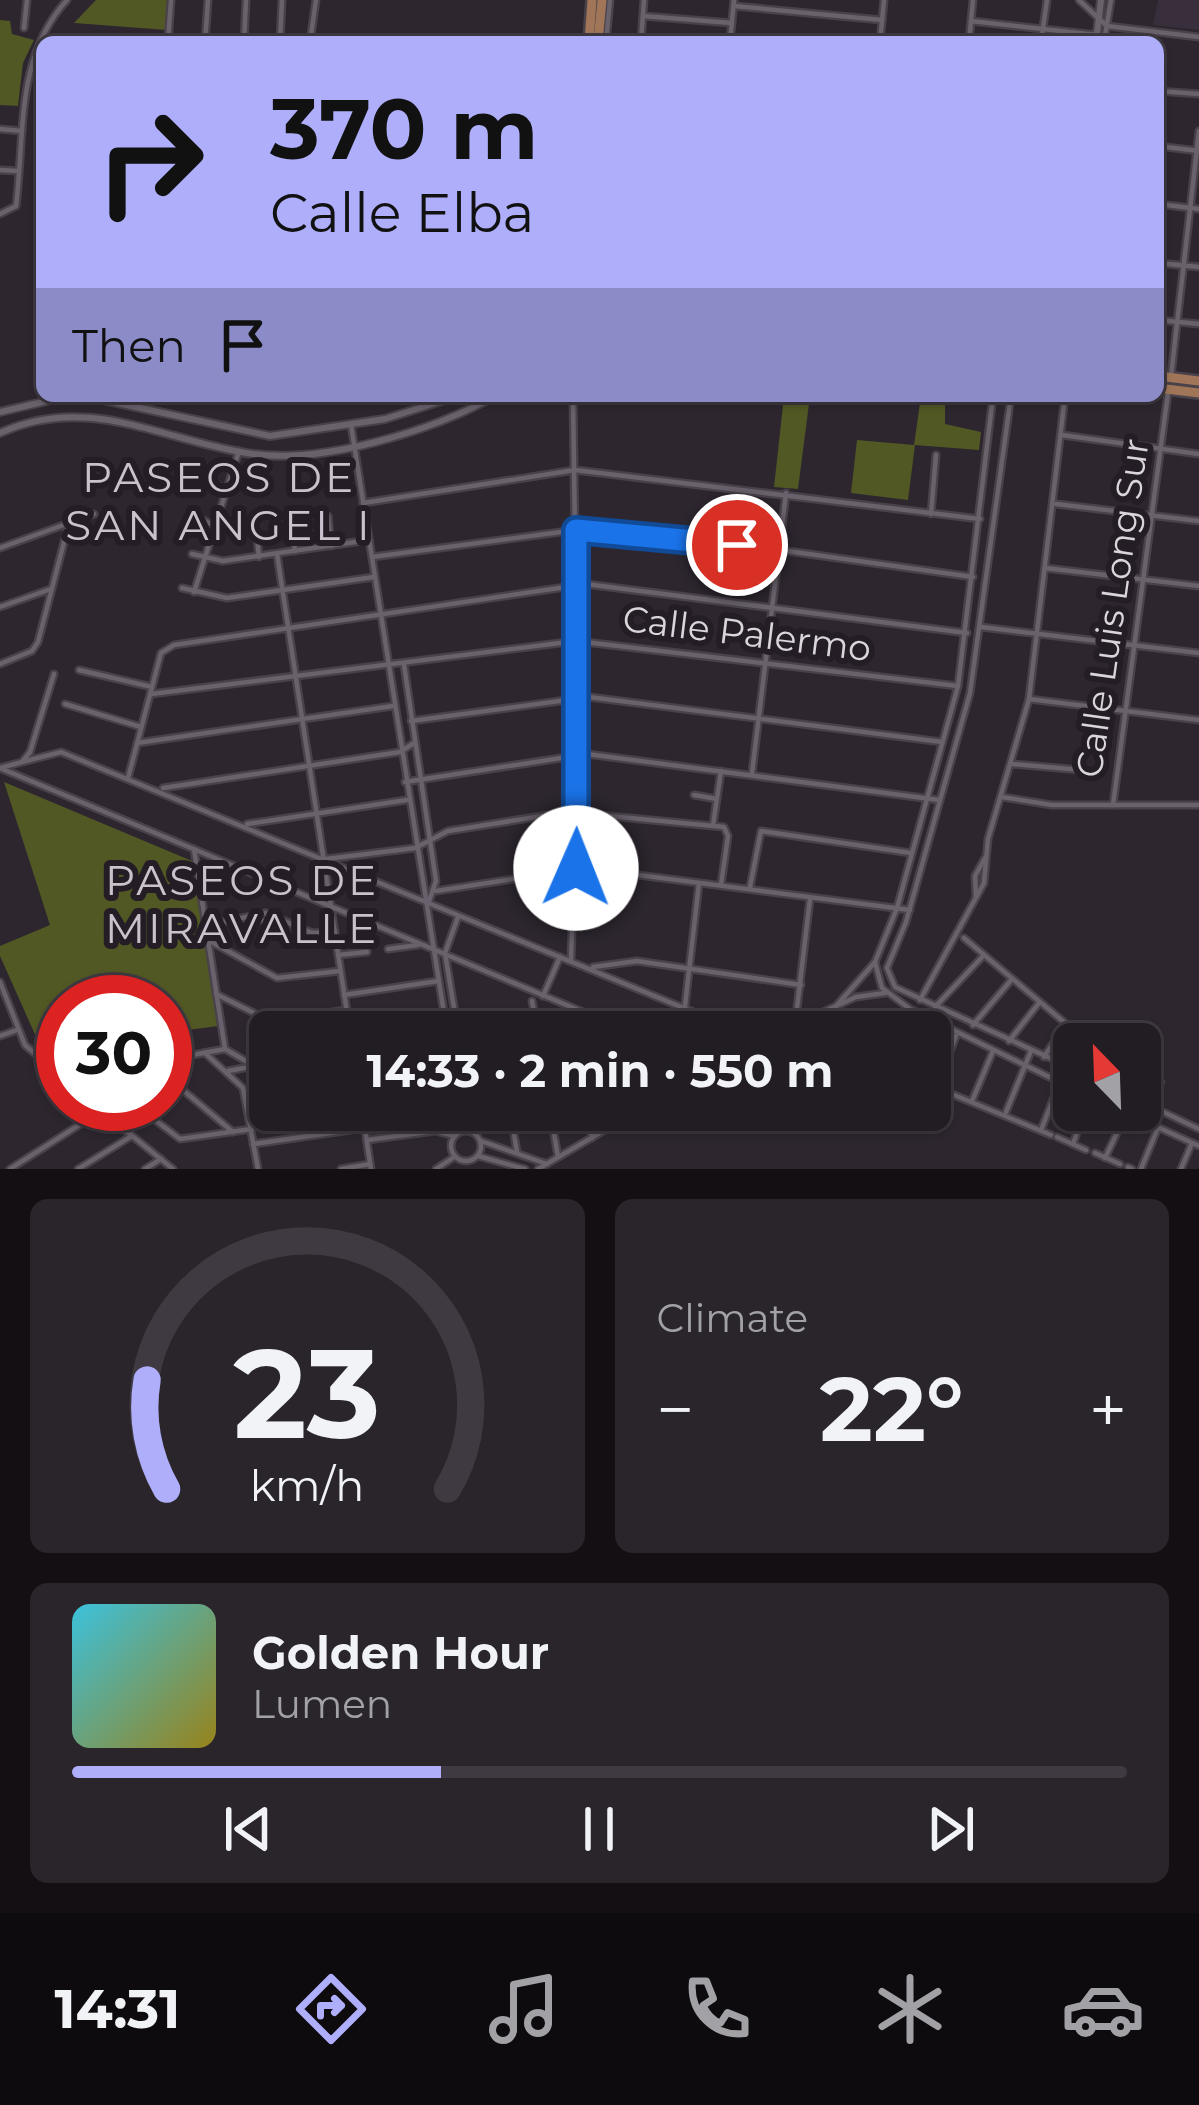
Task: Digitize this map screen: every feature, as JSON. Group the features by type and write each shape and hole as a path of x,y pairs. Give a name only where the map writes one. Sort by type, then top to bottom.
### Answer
{"main road":[{"path":"589,36 592,0"},
{"path":"603,36 606,0"},
{"path":"1166,385 1199,382"},
{"path":"1166,385 1199,393"}],"street":[{"path":"24,28 27,0"},
{"path":"41,36 67,0"},
{"path":"168,36 172,0"},
{"path":"205,36 208,0"},
{"path":"244,36 246,0"},
{"path":"280,36 282,0"},
{"path":"311,36 316,0"},
{"path":"641,36 644,0"},
{"path":"881,36 884,0"},
{"path":"969,36 973,0"},
{"path":"1042,36 1048,0"},
{"path":"1079,0 1107,26 1199,37"},
{"path":"1099,36 1101,0"},
{"path":"1101,36 1111,0"},
{"path":"731,36 734,3 882,20"},
{"path":"643,16 732,23"},
{"path":"971,21 1079,36"},
{"path":"0,214 16,206 22,131 36,51"},
{"path":"1164,91 1199,94"},
{"path":"0,129 22,131"},
{"name":"Calle Luis Long Sur","path":"1112,805 1145,580 1199,131"},
{"path":"1164,147 1198,151"},
{"path":"0,170 19,171"},
{"path":"1164,206 1199,209"},
{"path":"1164,264 1199,267"},
{"path":"1164,321 1199,324"},
{"path":"0,412 42,402"},
{"path":"125,421 131,402 260,436 351,425 441,402"},
{"path":"427,402 428,407"},
{"path":"0,433 57,416 125,421 239,451 286,454 368,442 452,418 483,402"},
{"path":"571,960 578,754 573,402"},
{"path":"838,1005 875,962 897,908 958,686 993,402"},
{"path":"1010,402 970,693 910,910 887,968 895,987 1053,1061"},
{"path":"920,1000 976,897 1029,699 1056,504 1065,402"},
{"path":"365,422 368,442"},
{"path":"351,425 444,1011"},
{"path":"1062,435 1199,454"},
{"path":"194,592 239,451"},
{"path":"931,514 936,454"},
{"path":"363,503 574,470 980,519"},
{"path":"211,483 226,489"},
{"path":"752,773 786,492"},
{"path":"1056,504 1199,520"},
{"path":"0,548 94,514"},
{"path":"328,516 331,546"},
{"path":"201,519 215,526"},
{"path":"292,522 295,551"},
{"path":"0,664 36,647 69,524"},
{"path":"256,528 259,557"},
{"path":"371,557 576,530 781,550 974,577"},
{"path":"192,554 224,561 369,540"},
{"path":"215,993 270,1021 347,1010 277,554"},
{"path":"1045,568 1199,586"},
{"path":"182,588 227,598 374,577"},
{"path":"128,778 164,647 576,584 967,633"},
{"path":"0,607 52,589"},
{"path":"981,627 1199,652"},
{"name":"Calle Palermo","path":"387,661 404,665 576,641 958,686"},
{"path":"79,670 152,691 387,661"},
{"path":"404,665 436,891"},
{"path":"22,762 35,740 54,674"},
{"path":"411,721 577,698 942,742"},
{"path":"1029,699 1199,720"},
{"path":"65,704 141,728"},
{"path":"137,743 393,706"},
{"path":"157,789 400,752 414,743"},
{"path":"0,768 61,752 695,1011"},
{"path":"405,782 578,754 939,800"},
{"path":"1012,764 1082,770"},
{"path":"0,768 581,1011"},
{"path":"713,825 721,769"},
{"path":"694,795 717,799"},
{"path":"1002,797 1199,805"},
{"path":"242,824 407,800"},
{"path":"323,858 415,848 448,831 577,812 713,825 728,832 721,886"},
{"path":"750,889 758,832 911,853"},
{"path":"194,849 225,1049"},
{"path":"425,903 436,891 576,868 910,910"},
{"path":"685,1011 699,883"},
{"path":"797,1011 810,897"},
{"path":"213,924 274,915 312,933"},
{"path":"253,916 287,934 334,932"},
{"path":"455,1011 446,953 458,917"},
{"path":"206,938 277,978 340,971"},
{"path":"964,938 1065,1023"},
{"path":"388,949 423,944"},
{"path":"338,956 367,952"},
{"path":"935,1007 984,955"},
{"path":"543,995 560,956"},
{"path":"591,967 624,960 800,985"},
{"path":"875,962 876,980 886,993 916,1011"},
{"path":"973,1025 1012,979"},
{"path":"344,995 438,981"},
{"path":"0,982 17,1030 36,1055"},
{"path":"825,1011 886,993"},
{"path":"532,1000 534,1011"},
{"path":"1010,1042 1039,1002"},
{"path":"0,1036 17,1030"},
{"path":"951,1031 1053,1079"},
{"path":"951,1047 957,1034"},
{"path":"1044,1057 1053,1044"},
{"path":"192,1055 225,1049 249,1062"},
{"path":"972,1101 993,1051"},
{"path":"1005,1115 1031,1051"},
{"path":"205,1053 242,1085 249,1114"},
{"path":"225,1071 249,1066"},
{"path":"951,1093 1086,1150"},
{"path":"192,1098 233,1132"},
{"path":"1041,1130 1053,1100"},
{"path":"1161,1111 1199,1129"},
{"path":"1161,1129 1195,1145 1181,1169"},
{"path":"169,1131 180,1139 249,1130"},
{"path":"10,1169 70,1131"},
{"path":"123,1131 173,1169"},
{"path":"251,1131 255,1169"},
{"path":"253,1144 344,1131"},
{"path":"341,1169 370,1167 366,1131"},
{"path":"367,1140 434,1131 473,1132 481,1141 547,1163"},
{"path":"436,1169 454,1156 458,1131"},
{"path":"514,1131 517,1152"},
{"path":"554,1131 558,1157"},
{"path":"591,1131 592,1138"},
{"path":"538,1169 602,1131"},
{"path":"1073,1144 1078,1131"},
{"path":"1106,1157 1116,1131"},
{"path":"1141,1169 1157,1131"},
{"path":"78,1169 130,1137"},
{"path":"478,1156 481,1141"},
{"path":"1095,1154 1127,1167"},
{"path":"454,1156 464,1162 478,1156 525,1169"},
{"path":"145,1169 161,1159"}],"shaded area":[{"path":"1158,0 1199,0 1199,30 1153,25"}],"green space":[{"path":"96,0 169,0 167,30 74,23"},
{"path":"0,20 10,21 12,34 34,40 23,63 18,106 0,105"},
{"path":"783,402 809,402 798,489 774,487"},
{"path":"920,402 945,402 945,424 981,432 979,450 915,445 908,500 851,493 857,440 914,445"},
{"path":"4,782 192,861 218,1026 192,1029 192,975 36,975 36,1037 0,956 0,946 50,925"}],"district":[{"name":"PASEOS DE SAN ANGEL I","path":"219,501"},
{"name":"PASEOS DE MIRAVALLE","path":"242,904"}],"route":[{"path":"576,868 576,530 737,545"}]}
